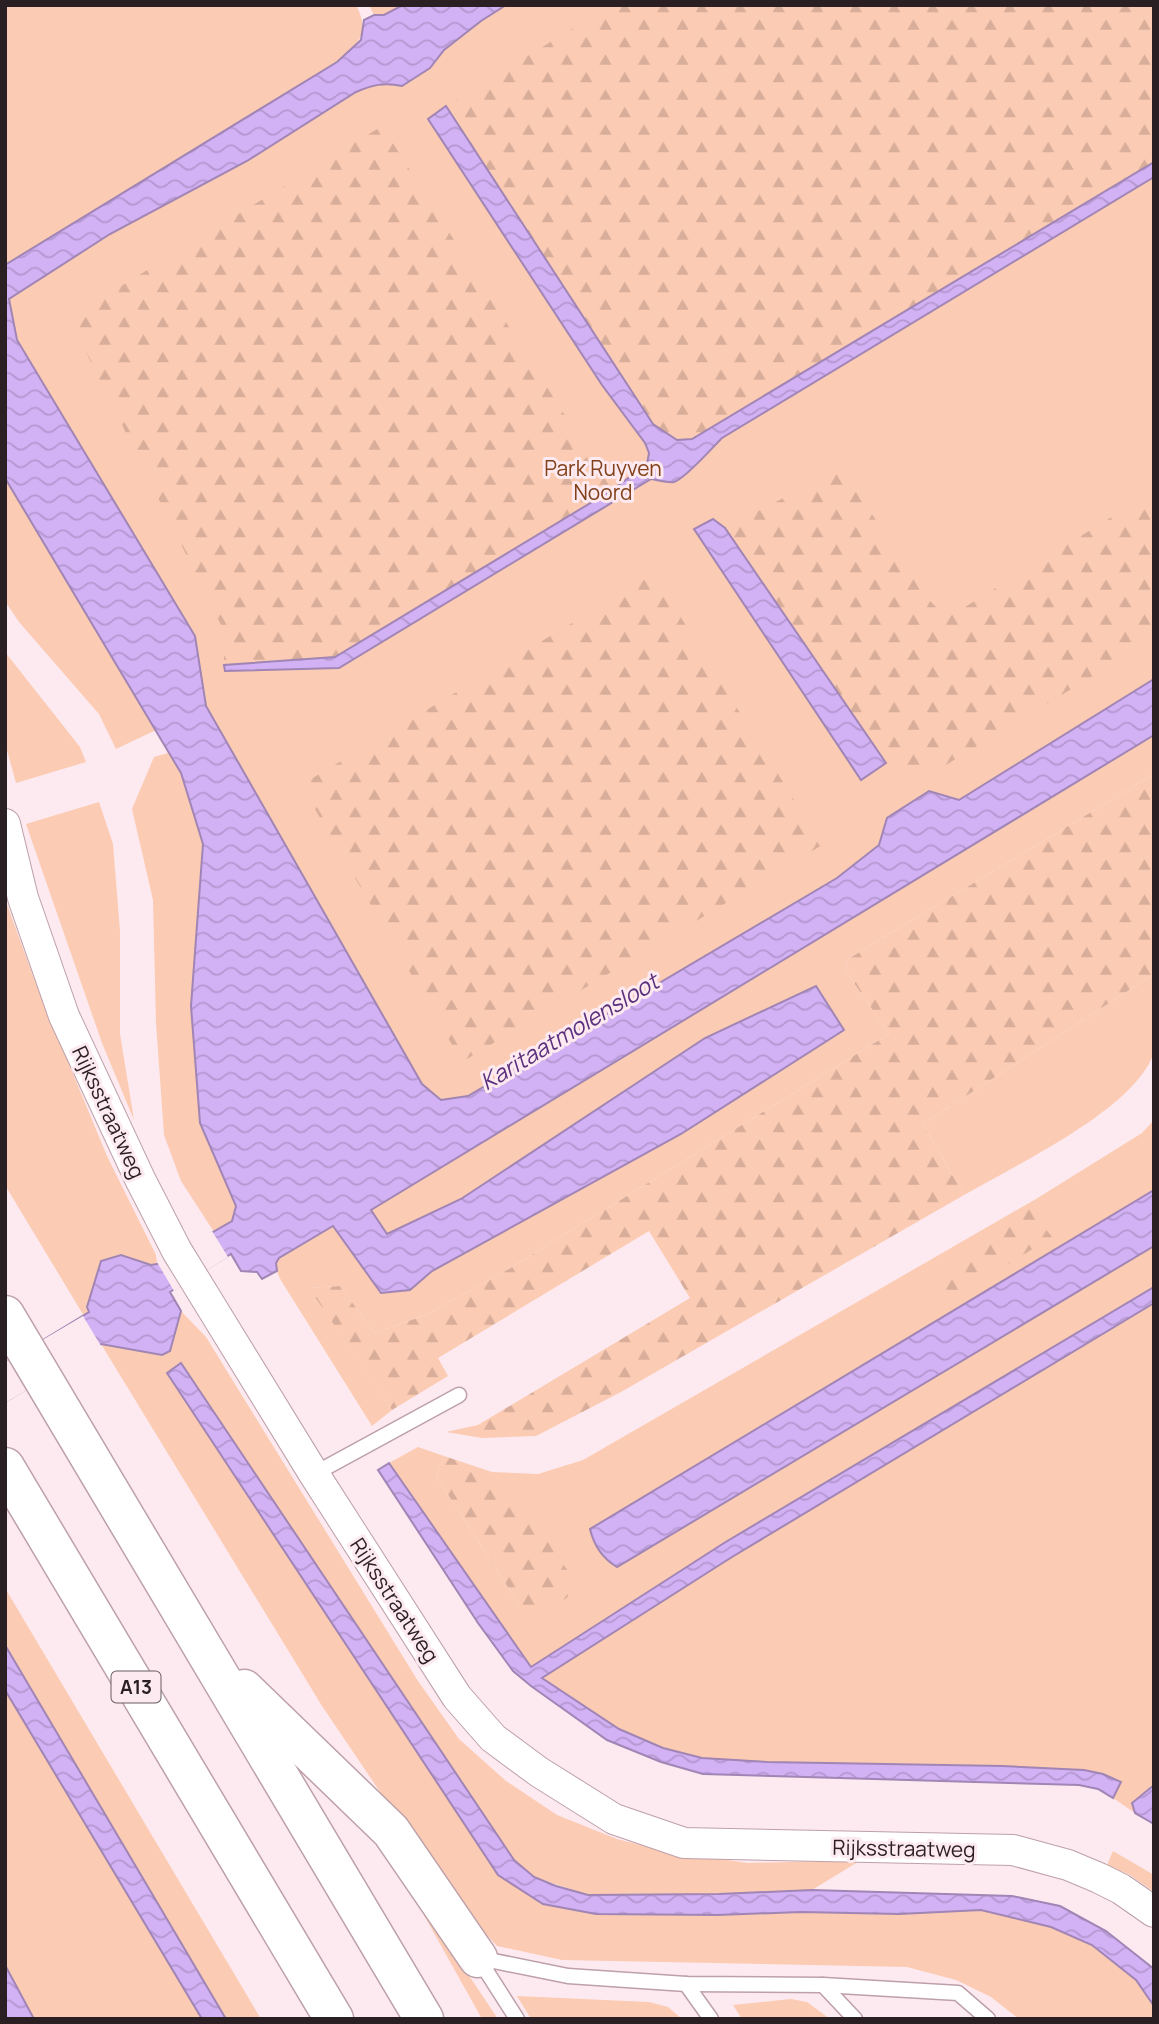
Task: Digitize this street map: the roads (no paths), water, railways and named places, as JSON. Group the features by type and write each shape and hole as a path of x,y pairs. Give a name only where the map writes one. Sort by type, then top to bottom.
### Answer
{"highway":[{"path":"5,1315 424,2019"},
{"name":"A13","path":"5,1467 334,2019"},
{"path":"207,1654 391,1831 478,1958"},
{"name":"A13","path":"267,1906 314,2019"}],"street":[{"name":"Rijksstraatweg","path":"5,824 23,898 64,1016 177,1251 314,1474 457,1697 493,1738 539,1772 614,1819 684,1843 1013,1850 1059,1861 1099,1878 1121,1889 1154,1912"}],"lane":[{"path":"314,1474 459,1395"},
{"path":"478,1958 568,1976 686,1984 823,1985 958,1993 988,2019"},
{"path":"478,1958 517,2019"},
{"path":"686,1984 711,2019"},
{"path":"823,1985 855,2019"}],"water":[{"path":"403,5 506,5 444,50 430,68 402,86 378,85 356,92 247,161 110,234 9,299 17,340 195,636 206,706 422,1084 441,1100 468,1096 837,878 879,845 887,818 929,791 959,800 1154,679 1154,735 371,1210 387,1234 461,1199 705,1038 816,986 844,1030 681,1134 432,1271 410,1290 381,1293 333,1226 279,1258 276,1263 277,1271 262,1279 257,1272 241,1271 231,1254 170,1292 181,1311 170,1351 162,1355 101,1344 5,1402 5,1363 89,1312 87,1307 101,1261 121,1255 151,1265 157,1264 232,1221 236,1206 200,1123 191,1006 203,844 181,773 5,478 5,265 337,62 361,40 364,20 374,15 384,15"},
{"path":"446,106 653,424 677,440 692,439 1154,162 1154,177 722,438 679,480 672,482 651,479 339,668 225,671 224,665 335,657 612,490 647,464 649,453 645,443 602,385 428,119"},
{"path":"713,519 725,528 886,763 861,780 694,529"},
{"path":"1154,1190 1154,1246 617,1567 599,1551 590,1529"},
{"path":"1154,1287 1154,1303 732,1557 542,1678 619,1729 663,1748 702,1758 1084,1770 1121,1782 1113,1798 1098,1789 1079,1785 703,1774 661,1762 607,1740 513,1671 478,1623 378,1470 389,1463 531,1667 724,1543"},
{"path":"181,1363 514,1860 534,1877 588,1895 812,1890 1012,1896 1060,1906 1106,1931 1154,1969 1154,2006 1136,1980 1092,1945 1051,1927 981,1910 899,1914 596,1914 543,1904 498,1875 167,1373"},
{"path":"5,1645 226,2019 202,2019 5,1690"},
{"path":"1154,1785 1154,1824 1135,1813 1132,1803"},
{"path":"5,1965 34,2019 5,2019"}],"park label":[{"name":"Park Ruyven Noord","path":"603,480"}],"water label":[{"name":"Karitaatmolensloot","path":"569,1031"}]}
